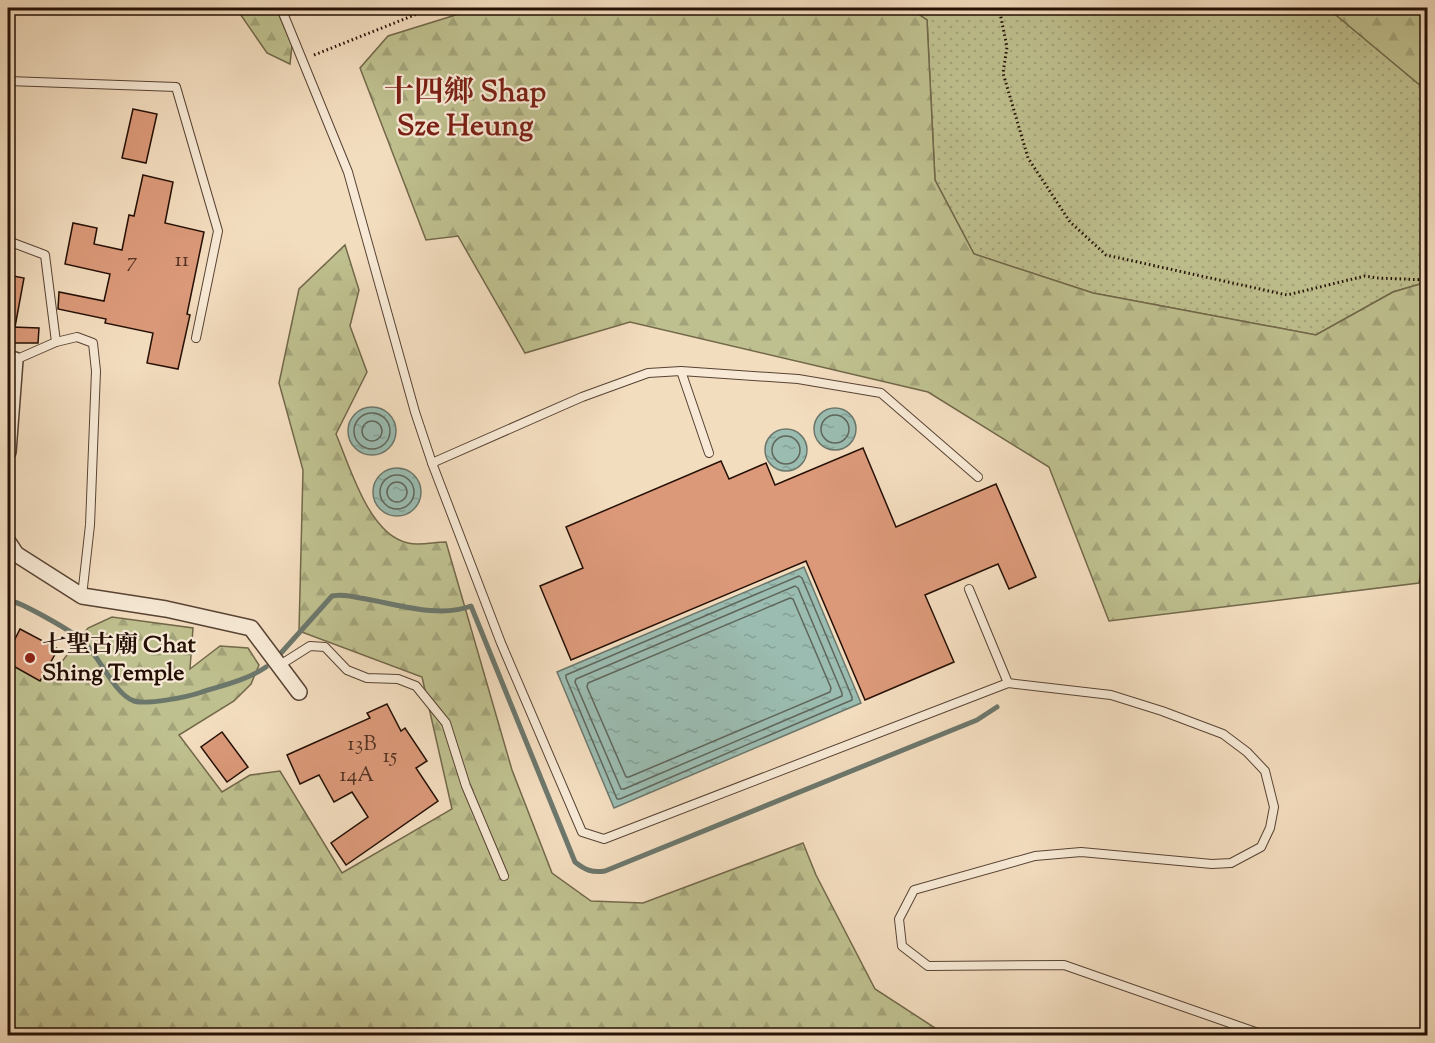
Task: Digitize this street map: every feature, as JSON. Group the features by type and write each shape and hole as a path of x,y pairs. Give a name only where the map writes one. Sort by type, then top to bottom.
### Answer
{"street":[{"path":"8,452 11,361"},
{"path":"8,542 16,554 82,596 166,609 251,628 299,692"}],"lane":[{"path":"281,8 348,172 415,412 432,463 501,643 582,832 604,839 1008,683 1111,695 1223,734 1247,752 1265,771 1274,807 1262,847 1231,863 1212,864 1081,852 1035,856 914,890 899,919 902,946 928,966 1064,965 1267,1035"},
{"path":"8,81 176,87 218,231 196,338"},
{"path":"8,241 45,255 56,342"},
{"path":"11,361 56,342 77,337 93,343 96,371 90,525 82,596"},
{"path":"432,463 582,397 648,374 681,371 798,379 881,393 978,477"},
{"path":"681,371 710,453"},
{"path":"969,589 1008,683"},
{"path":"280,665 310,646 325,647 347,670 368,678 398,678 416,687 446,723 466,786 504,876"}],"path":[{"path":"8,13 13,8"},
{"path":"303,59 432,8"},
{"path":"999,8 1007,47 1004,73 1028,158 1070,222 1106,255 1287,295 1365,276 1428,280"}],"green space":[{"path":"236,8 276,8 292,45 290,64 267,53"},
{"path":"478,8 909,8 927,20 935,180 974,254 1093,293 1316,335 1393,292 1427,282 1428,529 1419,583 1109,621 1049,467 928,392 630,322 525,353 458,236 426,240 360,68 388,36"},
{"path":"909,8 1328,8 1427,91 1427,282 1393,292 1316,335 1093,293 974,254 935,180 927,20"},
{"path":"1328,8 1427,8 1427,91 1331,11"},
{"path":"345,245 359,290 350,326 367,372 336,434 363,498 382,527 394,537 412,544 446,542 512,770 552,873 591,901 643,903 803,843 816,875 875,989 946,1035 8,1035 8,657 37,674 50,677 88,628 112,617 193,628 190,669 220,646 248,648 259,665 251,684 234,701 179,735 222,792 250,775 280,771 342,873 452,809 422,677 299,631 303,470 279,383 299,289"}],"water":[{"path":"372,407 389,414 396,431 389,448 372,455 355,448 348,431 355,414"},
{"path":"835,408 849,415 856,429 849,443 835,450 821,443 814,429 821,415"},
{"path":"786,429 801,435 807,450 801,465 786,471 771,465 765,450 771,435"},
{"path":"397,468 414,475 421,492 414,509 397,516 380,509 373,492 380,475"},
{"path":"804,567 861,703 614,808 557,672"}],"building":[{"path":"133,109 157,114 146,163 122,158"},
{"path":"143,175 173,182 165,223 204,232 178,369 147,363 153,333 105,323 106,319 58,309 59,292 104,301 110,274 65,264 73,223 97,228 94,244 122,250 129,215 134,216"},
{"path":"8,275 24,278 15,327 8,326"},
{"path":"12,327 39,328 38,343 11,343"},
{"path":"863,448 896,527 996,484 1036,577 1009,589 998,564 925,595 954,662 865,700 806,561 571,660 540,586 583,568 566,527 721,461 729,479 766,463 775,485"},
{"name":"七聖古廟 Chat Shing Temple","path":"20,629 58,649 40,681 8,663 8,653"},
{"path":"387,704 401,731 405,728 427,761 416,768 438,801 346,865 331,843 368,817 352,792 334,802 319,775 300,784 287,755 370,718 367,713"},
{"path":"222,732 248,767 227,782 201,747"}],"waterway":[{"path":"281,653 332,596 349,596 430,610 458,610 471,606 575,862 585,869 596,872 605,871 977,720 997,707"},
{"path":"8,600 35,612 78,637 90,648 120,691 134,701 158,701 196,694 243,679 266,667"}],"place":[{"name":"七聖古廟 Chat Shing Temple","path":"30,658"}],"district":[{"name":"十四鄉 Shap Sze Heung","path":"465,108"}]}
